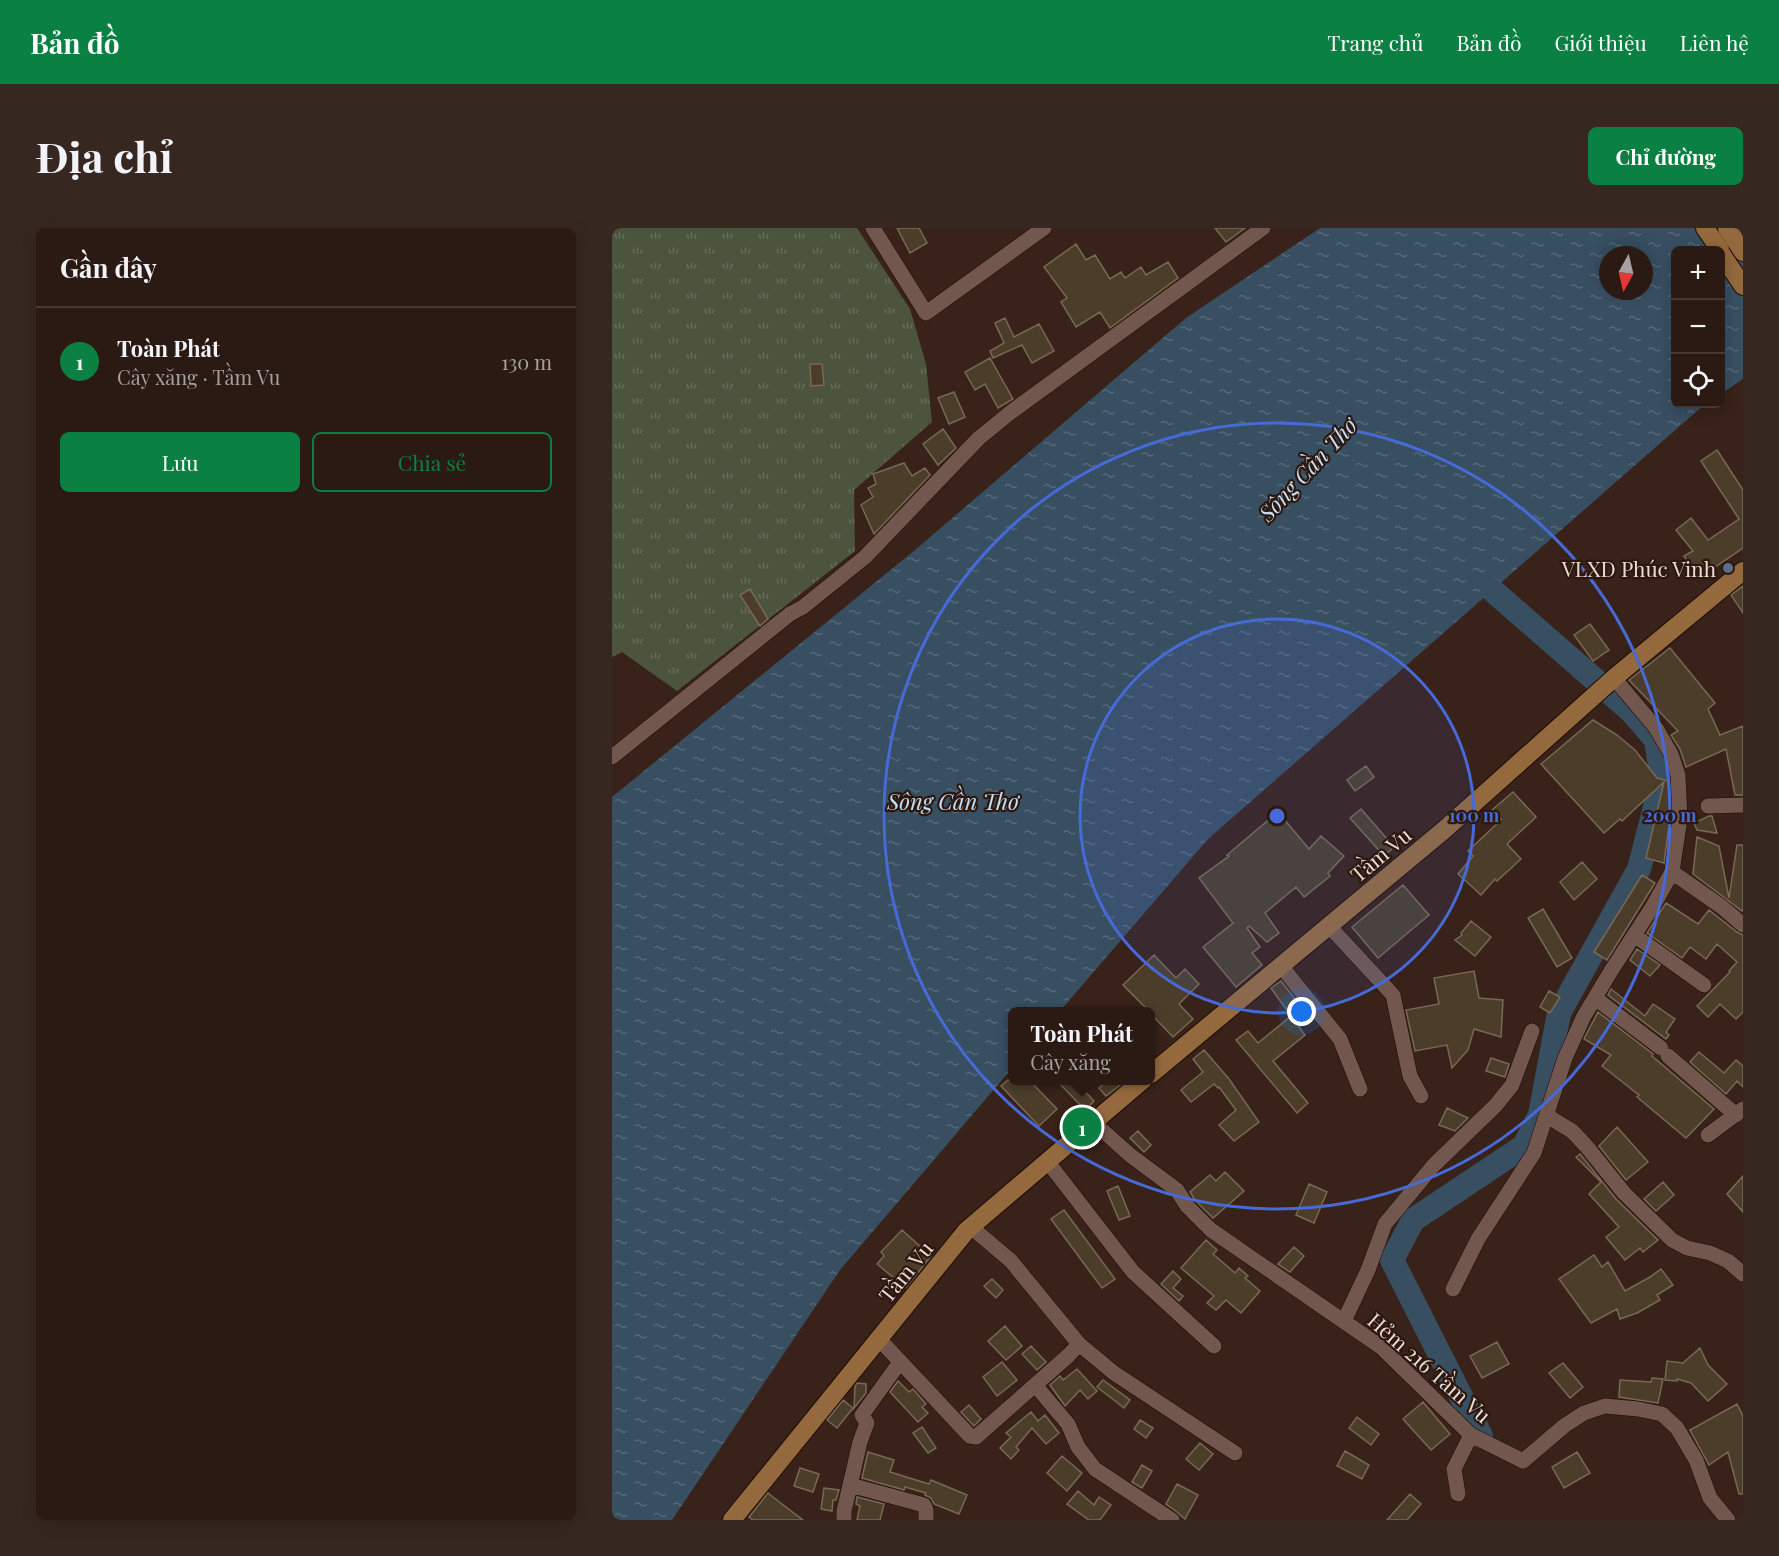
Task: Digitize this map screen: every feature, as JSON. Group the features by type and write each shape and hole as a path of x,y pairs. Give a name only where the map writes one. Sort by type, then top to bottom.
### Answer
{"street":[{"path":"873,228 926,313 1044,228"},
{"path":"612,757 865,557 979,438 1263,228"},
{"path":"1705,228 1717,246"},
{"path":"1727,228 1743,252"},
{"path":"1725,259 1743,286"},
{"name":"Tầm Vu","path":"1155,1071 1444,830 1614,678 1743,572"},
{"path":"1453,1289 1478,1239 1534,1153 1565,1058 1584,1016 1672,872 1680,819 1678,775 1671,754 1656,728 1614,678"},
{"path":"1708,806 1743,805"},
{"path":"1672,872 1722,907 1743,925"},
{"path":"1329,926 1393,995 1410,1076 1421,1096"},
{"path":"1634,934 1704,985"},
{"path":"1281,966 1340,1039 1360,1089"},
{"path":"1595,998 1739,1112 1708,1135"},
{"path":"1344,1321 1368,1270 1385,1224 1433,1166 1496,1105 1512,1085 1532,1031"},
{"name":"Tầm Vu","path":"732,1520 971,1227 1137,1085"},
{"path":"1547,1116 1572,1131 1624,1193 1672,1240 1688,1248 1710,1253 1728,1261 1743,1274"},
{"name":"Hẻm 216 Tầm Vu","path":"1093,1122 1130,1155 1177,1190 1186,1206 1211,1230 1382,1347 1472,1435 1523,1461 1564,1426 1584,1413 1605,1406 1662,1414 1677,1428 1696,1460 1710,1498 1728,1520"},
{"path":"1047,1161 1133,1272 1214,1346"},
{"path":"971,1227 1011,1261 1079,1344 1114,1373 1235,1452"},
{"path":"879,1339 970,1436 976,1437 1079,1344"},
{"path":"844,1520 860,1442 867,1423 862,1415 900,1362"},
{"path":"1035,1385 1068,1424 1078,1447 1095,1469 1172,1520"},
{"path":"1458,1494 1455,1469 1472,1435"},
{"path":"850,1485 924,1505 926,1520"}],"green space":[{"path":"612,228 857,228 910,309 926,364 932,422 854,490 855,551 677,691 622,652 612,657"}],"water":[{"name":"Sông Cần Thơ","path":"1320,228 1743,228 1743,379 1725,391 1725,246 1671,246 1671,408 1700,408 1208,839 1063,1007 1008,1007 1008,1073 840,1270 672,1520 612,1520 612,797 915,550 1186,318"}],"building":[{"path":"897,228 919,228 927,243 910,253"},
{"path":"1215,228 1245,228 1226,242"},
{"path":"1076,244 1086,260 1095,255 1110,279 1121,272 1125,278 1141,267 1146,275 1168,262 1178,278 1110,328 1100,312 1076,327 1061,302 1067,298 1044,267"},
{"path":"1005,318 1014,337 1039,324 1054,351 1032,363 1022,345 993,358 990,351 1004,343 995,323"},
{"path":"990,358 1013,399 998,408 985,384 975,390 965,372"},
{"path":"810,364 822,364 824,385 811,386"},
{"path":"954,392 965,417 949,424 938,398"},
{"path":"943,429 956,448 938,465 923,444"},
{"path":"1717,450 1743,490 1743,548 1699,578 1684,556 1693,551 1676,530 1691,518 1708,540 1739,519 1701,461"},
{"path":"904,463 912,476 925,468 930,475 874,534 861,505 873,497 868,488 876,484 873,474"},
{"path":"1743,586 1743,613 1731,595"},
{"path":"750,589 768,619 760,626 740,595"},
{"path":"1590,624 1609,650 1593,661 1574,635"},
{"path":"1670,648 1715,703 1708,709 1720,735 1743,726 1743,795 1735,795 1726,749 1686,767 1680,749 1671,735 1678,731 1629,680"},
{"path":"1593,720 1635,750 1657,778 1669,781 1670,818 1664,863 1646,858 1664,782 1622,821 1620,819 1604,833 1541,764"},
{"path":"1366,766 1374,777 1355,791 1347,780"},
{"path":"1513,792 1536,817 1507,844 1521,859 1497,881 1495,879 1481,895 1458,874 1473,856 1468,851 1501,820 1492,810"},
{"path":"1361,809 1394,847 1384,856 1350,818"},
{"path":"1278,812 1309,849 1321,836 1344,856 1328,873 1330,876 1304,897 1296,887 1265,913 1279,933 1267,942 1249,926 1247,928 1260,947 1252,953 1262,965 1236,987 1203,947 1233,923 1199,878 1229,856 1227,855"},
{"path":"1712,816 1717,833 1697,830 1694,823"},
{"path":"1697,837 1719,846 1729,898 1737,845 1743,845 1742,911 1693,874"},
{"path":"1582,862 1597,879 1574,900 1560,882"},
{"path":"1642,875 1655,883 1607,960 1594,952"},
{"path":"1403,885 1429,915 1378,958 1352,927"},
{"path":"1666,903 1698,924 1709,910 1743,935 1743,1012 1736,1019 1720,1004 1708,1017 1697,1006 1737,962 1717,944 1706,959 1690,947 1682,958 1647,933"},
{"path":"1543,909 1572,958 1557,967 1528,918"},
{"path":"1471,921 1491,937 1475,956 1455,940 1462,935 1461,933"},
{"path":"1637,949 1660,965 1650,976 1630,960"},
{"path":"1154,955 1176,978 1185,969 1199,984 1179,1004 1193,1019 1173,1037 1155,1018 1155,1007 1145,1007 1123,985"},
{"path":"1474,971 1479,998 1503,1000 1501,1037 1474,1029 1468,1050 1452,1068 1447,1045 1415,1051 1406,1010 1439,1004 1434,978"},
{"path":"1281,981 1311,1019 1299,1027 1305,1035 1273,1061 1308,1103 1297,1113 1236,1040 1248,1031 1258,1043 1291,1016 1271,988"},
{"path":"1611,989 1645,1016 1653,1004 1675,1019 1666,1032 1669,1035 1666,1039 1608,995"},
{"path":"1549,991 1560,997 1550,1013 1540,1007"},
{"path":"1598,1012 1653,1054 1652,1056 1714,1109 1686,1138 1637,1097 1639,1095 1602,1066 1611,1055 1584,1039"},
{"path":"1204,1050 1229,1079 1259,1122 1234,1141 1219,1125 1236,1110 1219,1087 1214,1084 1191,1102 1181,1090 1203,1072 1193,1059"},
{"path":"1699,1052 1724,1073 1736,1060 1743,1066 1743,1087 1737,1081 1726,1094 1690,1062"},
{"path":"1491,1058 1509,1064 1505,1077 1486,1071"},
{"path":"1008,1080 1008,1085 1034,1085 1057,1109 1039,1126 1001,1086"},
{"path":"1061,1085 1079,1085 1094,1101 1085,1110"},
{"path":"1102,1085 1120,1085 1106,1096 1099,1088"},
{"path":"1447,1108 1468,1118 1455,1131 1439,1125"},
{"path":"1617,1127 1648,1162 1626,1180 1599,1146"},
{"path":"1138,1131 1151,1145 1144,1152 1130,1138"},
{"path":"1580,1154 1616,1199 1658,1240 1643,1252 1640,1248 1625,1260 1606,1237 1619,1227 1589,1194 1601,1182 1576,1157"},
{"path":"1225,1172 1244,1191 1213,1218 1190,1192 1210,1175 1216,1181"},
{"path":"1743,1176 1743,1212 1727,1194"},
{"path":"1663,1182 1674,1195 1656,1211 1644,1199"},
{"path":"1309,1184 1327,1192 1314,1223 1296,1215"},
{"path":"1118,1186 1130,1216 1119,1220 1107,1191"},
{"path":"1064,1210 1115,1279 1102,1288 1051,1219"},
{"path":"902,1230 931,1256 906,1288 877,1264 884,1256 881,1252"},
{"path":"1206,1240 1217,1250 1213,1254 1235,1273 1239,1268 1248,1276 1245,1278 1260,1291 1241,1313 1226,1300 1216,1310 1207,1303 1214,1296 1181,1268"},
{"path":"1294,1247 1304,1256 1290,1272 1278,1264"},
{"path":"1594,1255 1602,1267 1608,1262 1625,1291 1661,1269 1673,1285 1657,1295 1660,1300 1637,1313 1620,1319 1617,1309 1591,1323 1559,1279"},
{"path":"1173,1271 1181,1279 1173,1288 1183,1296 1179,1301 1161,1284"},
{"path":"992,1279 1003,1290 996,1298 984,1286"},
{"path":"1375,1317 1385,1327 1379,1334 1367,1326"},
{"path":"1005,1326 1022,1346 1006,1360 988,1341"},
{"path":"1497,1342 1509,1364 1482,1378 1470,1356"},
{"path":"1031,1346 1046,1362 1037,1370 1022,1354"},
{"path":"1700,1348 1708,1365 1727,1384 1708,1401 1691,1383 1677,1379 1677,1381 1665,1380 1667,1361 1683,1363"},
{"path":"1002,1362 1017,1380 997,1396 983,1377"},
{"path":"1563,1363 1583,1387 1570,1398 1549,1373"},
{"path":"1077,1369 1097,1391 1088,1399 1080,1390 1065,1406 1050,1385 1060,1376 1063,1380"},
{"path":"1652,1378 1663,1379 1658,1403 1619,1397 1620,1380 1651,1382"},
{"path":"1103,1380 1130,1400 1124,1408 1097,1387"},
{"path":"898,1381 909,1392 913,1389 926,1404 922,1407 928,1413 918,1422 890,1392"},
{"path":"857,1383 866,1384 866,1393 854,1408 855,1387"},
{"path":"843,1400 853,1408 837,1428 827,1420"},
{"path":"1423,1402 1450,1434 1431,1450 1403,1419"},
{"path":"1737,1404 1743,1416 1743,1494 1739,1494 1728,1452 1709,1465 1690,1430"},
{"path":"969,1405 981,1419 974,1426 961,1412"},
{"path":"1031,1412 1038,1421 1045,1415 1059,1433 1046,1444 1032,1428 1016,1447 1019,1450 1011,1459 1000,1448 1011,1437 1006,1433"},
{"path":"1357,1417 1379,1434 1371,1445 1349,1428"},
{"path":"1140,1420 1153,1428 1146,1438 1134,1429"},
{"path":"922,1427 936,1448 928,1453 913,1433"},
{"path":"1200,1443 1213,1454 1199,1470 1186,1459"},
{"path":"1345,1451 1369,1465 1362,1479 1337,1466"},
{"path":"868,1452 894,1460 890,1472 929,1484 931,1480 967,1495 959,1514 934,1504 931,1498 925,1495 926,1493 905,1487 904,1490 862,1478"},
{"path":"1577,1452 1590,1473 1564,1488 1552,1467"},
{"path":"1062,1456 1082,1473 1067,1491 1047,1473"},
{"path":"1142,1465 1152,1471 1142,1488 1132,1482"},
{"path":"800,1468 819,1474 813,1492 794,1486"},
{"path":"1177,1484 1198,1495 1185,1519 1166,1504"},
{"path":"824,1488 839,1490 836,1500 833,1500 832,1511 821,1509"},
{"path":"1078,1491 1094,1505 1099,1497 1111,1505 1100,1520 1089,1520 1067,1504"},
{"path":"768,1493 803,1520 753,1520 749,1517"},
{"path":"1410,1494 1421,1504 1407,1520 1387,1520"},
{"path":"857,1497 884,1504 880,1520 857,1520 860,1506 856,1504"}],"waterway":[{"path":"1481,1436 1392,1260 1413,1220 1524,1146 1540,1115 1559,1013 1639,869 1662,780 1656,740 1632,712 1492,590"}],"place":[{"name":"VLXD Phúc Vinh","path":"1728,568"},
{"name":"Toàn Phát","path":"1082,1127"}]}
